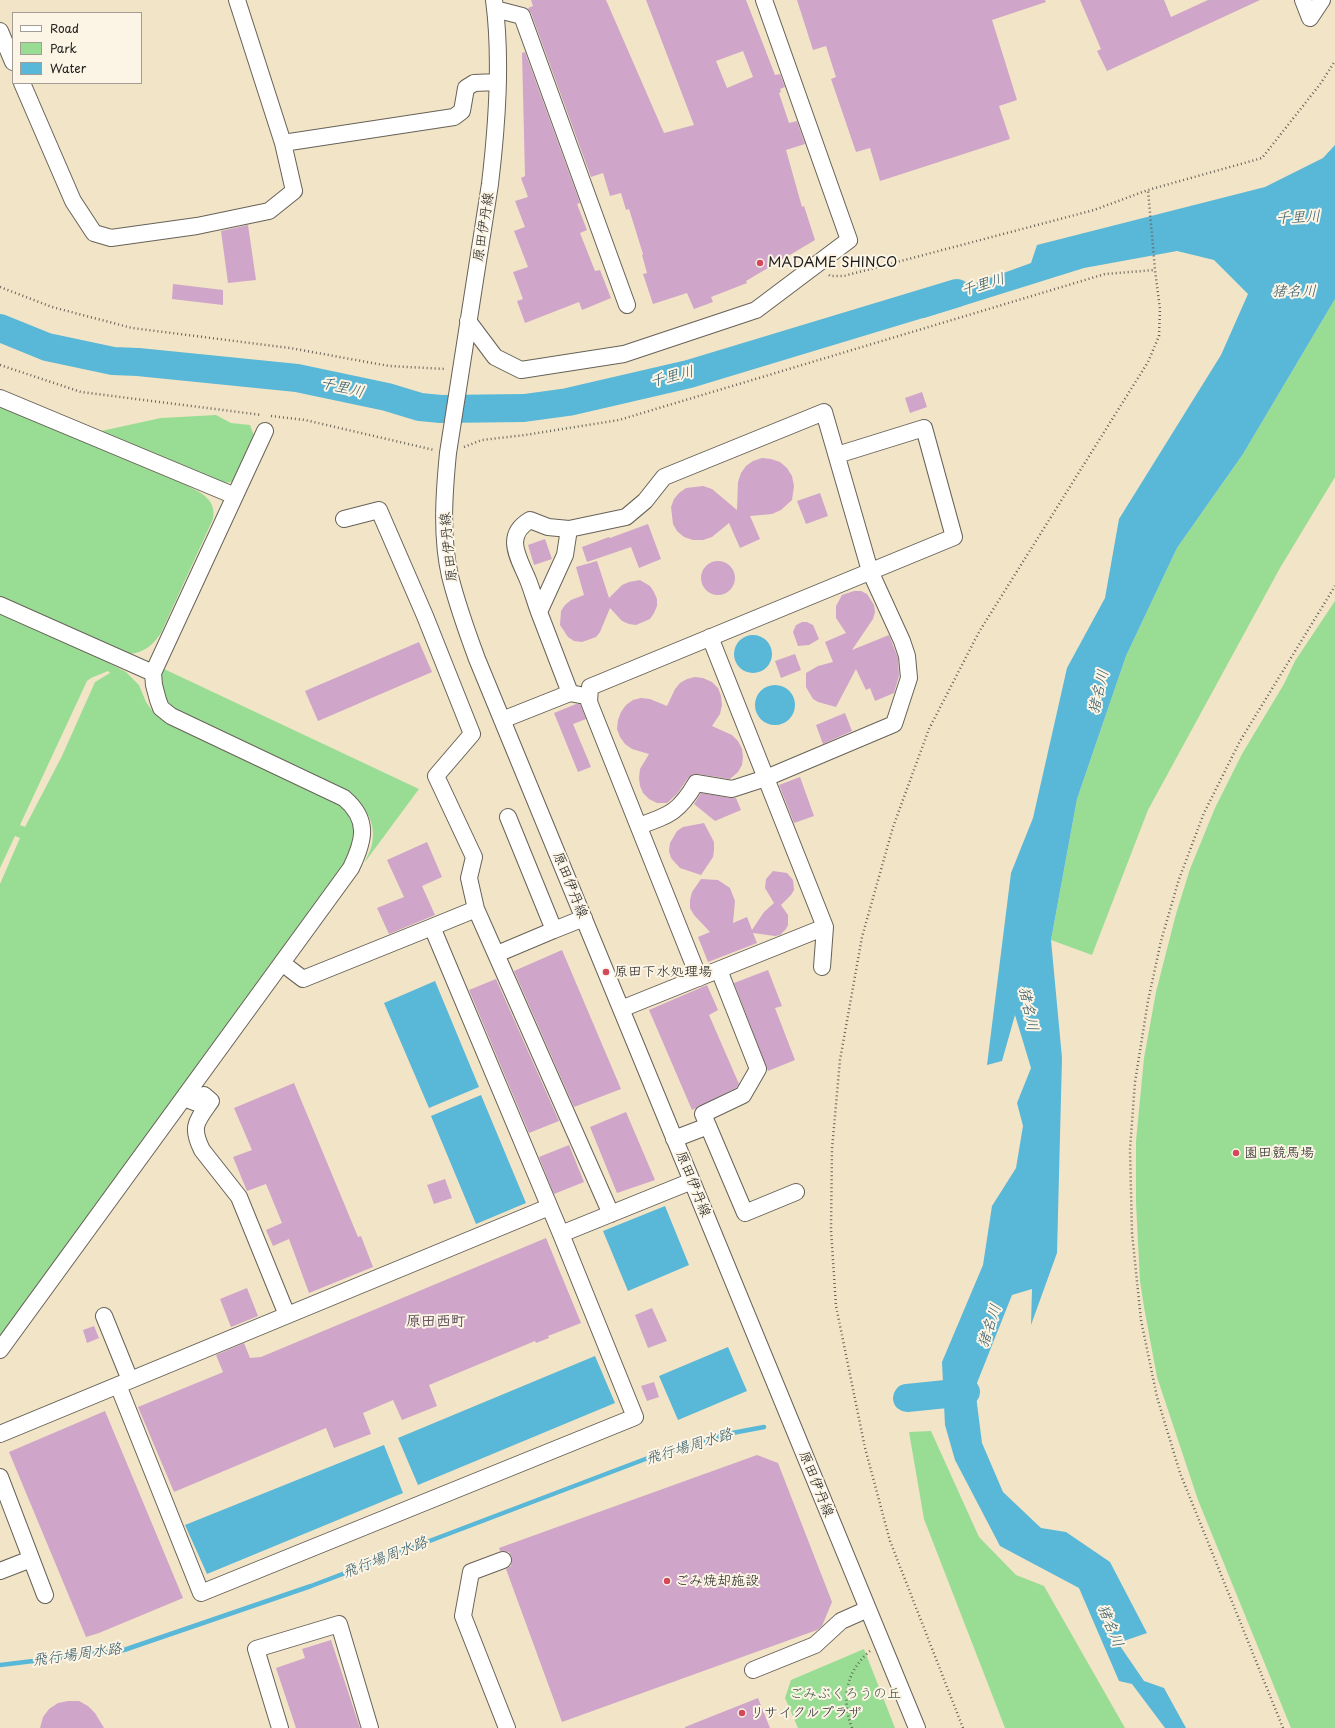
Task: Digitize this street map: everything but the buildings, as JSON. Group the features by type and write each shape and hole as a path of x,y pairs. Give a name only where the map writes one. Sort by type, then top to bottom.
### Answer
{"street":[{"path":"22,84 73,201 94,233 111,238 197,226 269,211 294,191 283,143 237,0"},
{"path":"468,321 495,357 521,370 624,354 756,310 850,240 764,0"},
{"path":"1303,0 1310,18 1322,0"},
{"path":"495,4 522,16 627,305"},
{"name":"原田伊丹線","path":"495,4 498,51 495,142 445,488 444,531 450,575 477,659 917,1728"},
{"path":"0,32 12,60"},
{"path":"283,143 454,117 462,111 466,88 474,83 497,82"},
{"path":"0,398 235,496"},
{"path":"570,693 527,578 516,556 516,538 520,526 530,520 548,527 569,529 626,517 645,501 664,477 824,412 870,571 902,641 907,656 909,678 894,724 766,778 732,789 696,783 688,796 674,811 662,818 639,826"},
{"path":"699,978 589,702 590,686 954,537 924,428 837,455"},
{"path":"0,1350 351,868 360,850 362,824 353,806 344,798 172,716 161,708 154,685 153,673 265,431"},
{"path":"344,520 379,510 425,616 472,734 436,776 474,857 469,878 476,909 611,1214"},
{"path":"539,612 565,555 569,529"},
{"path":"0,605 153,673"},
{"path":"710,637 825,927 822,967"},
{"path":"502,720 570,693 589,697"},
{"path":"508,817 554,930"},
{"path":"282,963 303,979 476,909"},
{"path":"497,954 584,918"},
{"path":"104,1316 124,1383 201,1593 635,1417 561,1234 548,1207 432,927"},
{"path":"621,1009 825,927"},
{"path":"719,970 758,1069 743,1095 703,1114 745,1213 796,1192"},
{"path":"184,1098 197,1103 204,1095 211,1101 196,1122 195,1132 198,1142 202,1150 239,1197 287,1315"},
{"path":"674,1139 708,1126"},
{"path":"561,1234 692,1181"},
{"path":"0,1434 548,1207"},
{"path":"0,1477 45,1595"},
{"path":"0,1571 31,1559"},
{"path":"503,1560 471,1572 463,1616 507,1728"},
{"path":"754,1670 815,1645 841,1621 868,1609"},
{"path":"280,1728 256,1649 338,1624 370,1728"}],"path":[{"path":"820,262 830,276 844,276 1094,210 1148,190 1262,158 1321,83 1335,61"},
{"path":"963,1728 890,1541 866,1448 836,1306 831,1230 832,1149 840,1060 862,937 893,827 929,729 979,632 1148,362 1159,336 1160,309 1148,190"},
{"path":"0,365 81,392 305,420 450,447 482,440 525,435 619,420 1105,274 1155,270"},
{"path":"0,287 52,307 132,328 290,348 389,366 461,375"},
{"path":"1283,1728 1180,1472 1157,1397 1141,1320 1132,1233 1130,1149 1135,1082 1148,1001 1161,941 1179,879 1204,813 1240,741 1335,586"},
{"path":"852,1728 849,1720 847,1703 848,1686 852,1671 861,1659 872,1650"}],"green space":[{"path":"1335,299 1335,477 1280,568 1148,810 1092,955 1051,940 1077,799 1126,656 1177,548 1243,454"},
{"path":"0,407 184,484 201,493 210,501 214,512 213,519 161,633 148,648 129,654 0,598"},
{"path":"216,415 231,423 250,425 255,438 236,481 228,483 217,481 207,475 101,431 161,418"},
{"name":"園田競馬場","path":"1335,601 1335,1728 1291,1728 1198,1500 1157,1377 1140,1281 1136,1203 1136,1141 1144,1058 1156,992 1176,914 1190,869 1215,808 1242,754 1284,684 1295,661"},
{"path":"0,611 63,639 126,672 139,685 146,702 153,712 163,719 330,798 343,807 351,818 356,834 352,851 317,906 0,1339 0,884 20,838 15,836 0,868","holes":["108,671 110,673 95,682 62,756 25,827 20,825 87,681"]},
{"path":"161,666 165,667 164,669 419,789 365,862 371,846 373,834 372,825 365,809 353,796 338,786 178,713 162,689"},
{"path":"931,1431 979,1537 1016,1575 1044,1586 1125,1728 1005,1728 924,1519 909,1432"},
{"name":"ごみぶくろうの丘","path":"864,1649 895,1728 798,1728 785,1698 791,1680"}],"water":[{"name":"猪名川","path":"1335,145 1335,299 1243,454 1177,548 1126,656 1077,799 1051,940 1062,1058 1057,1253 1031,1325 1032,1289 1012,1295 975,1388 982,1443 1003,1492 1041,1528 1066,1532 1110,1562 1147,1633 1118,1643 1144,1681 1164,1688 1186,1728 1165,1728 1132,1684 1119,1681 1079,1588 1000,1546 955,1460 945,1425 942,1362 983,1265 992,1206 1016,1168 1023,1126 1017,1103 1031,1068 1015,1015 1002,1061 987,1065 1011,873 1033,818 1067,668 1105,598 1119,519 1221,355 1248,294 1214,260 1177,251 1084,268 924,318 871,321 1031,263 1037,245 1265,187 1323,158"},
{"path":"753,635 766,641 772,654 766,667 753,673 740,667 734,654 740,641"},
{"path":"775,685 783,687 789,691 793,697 795,705 793,713 789,719 783,723 775,725 767,723 761,719 757,713 755,705 757,697 761,691 767,687"},
{"path":"435,981 479,1087 429,1108 384,1003"},
{"path":"481,1095 526,1203 476,1224 431,1116"},
{"path":"665,1206 689,1265 628,1291 603,1231"},
{"path":"728,1347 747,1391 678,1420 659,1376"},
{"path":"595,1356 615,1403 418,1485 398,1438"},
{"path":"384,1445 403,1493 207,1574 185,1525"}],"waterway":[{"name":"千里川","path":"0,328 47,347 113,361 138,362 297,378 387,397 420,407 441,409 524,408 568,402 689,374 957,293"},
{"name":"飛行場周水路","path":"907,1398 966,1392"},
{"name":"飛行場周水路","path":"0,1665 124,1650 311,1586 648,1458 727,1434 764,1427"}],"place":[{"name":"MADAME SHINCO","path":"760,263"},
{"name":"原田下水処理場","path":"606,972"},
{"name":"園田競馬場","path":"1236,1153"},
{"name":"ごみ焼却施設","path":"667,1581"},
{"name":"リサイクルプラザ","path":"742,1713"}],"district":[{"name":"原田西町","path":"436,1322"}]}
